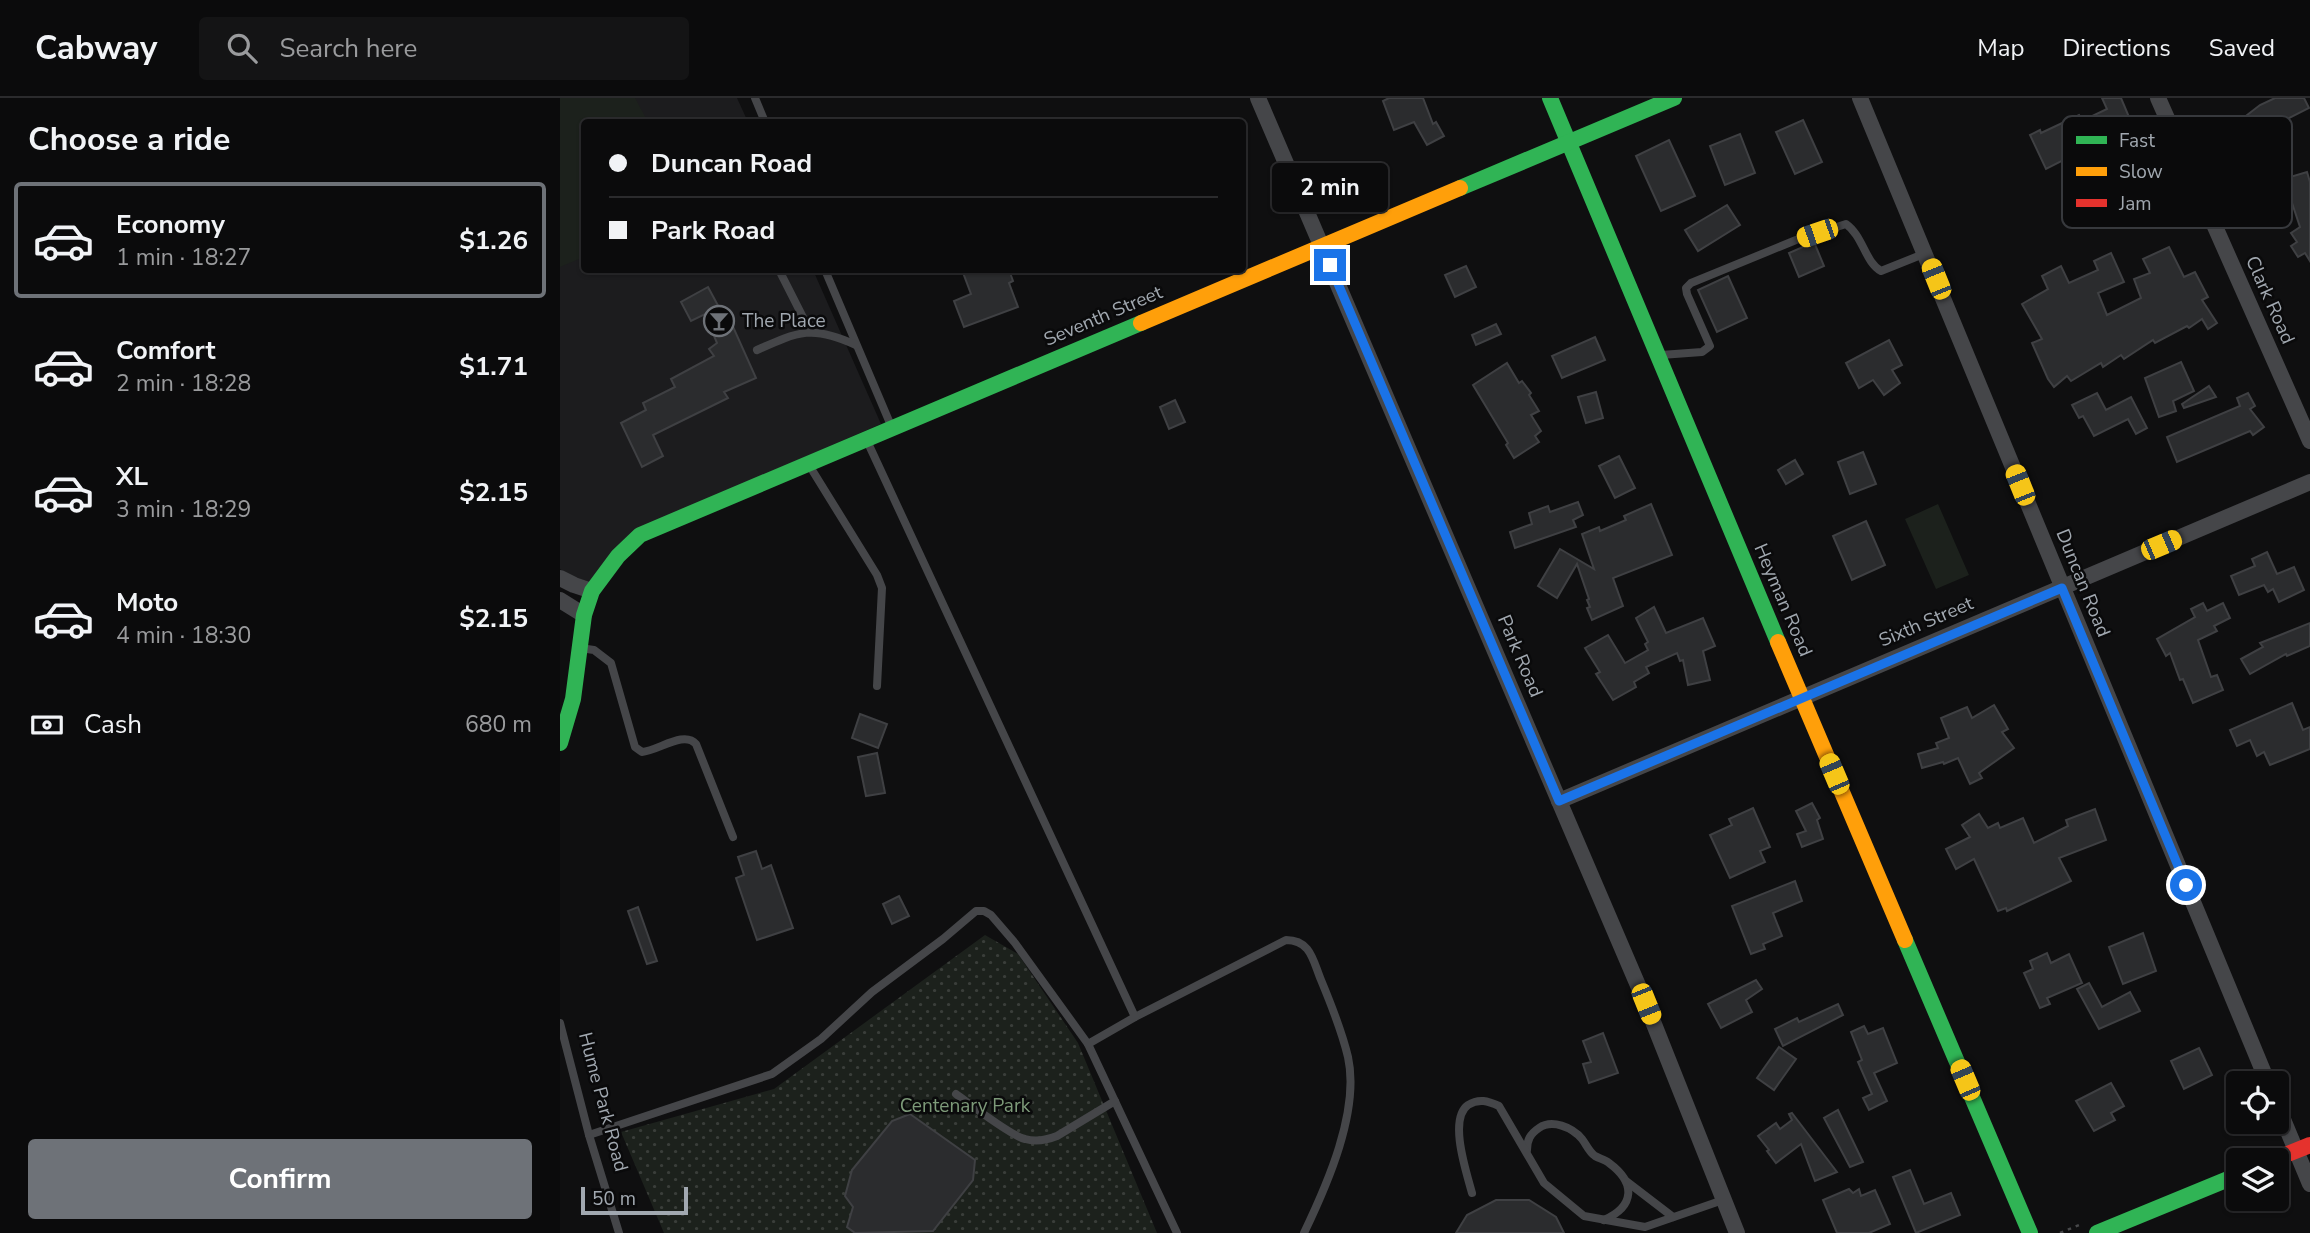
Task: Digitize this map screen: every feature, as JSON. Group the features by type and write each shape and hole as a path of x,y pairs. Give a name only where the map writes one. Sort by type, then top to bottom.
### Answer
{"main road":[{"name":"Heyman Road","path":"1550,98 1801,698 2030,1233"},
{"name":"Seventh Street","path":"584,615 592,591 618,556 640,536 1674,98"},
{"path":"560,743 573,699 584,615"},
{"path":"2097,1233 2226,1180"}],"street":[{"name":"Park Road","path":"1258,98 1646,1004 1737,1233"},
{"name":"Duncan Road","path":"1860,98 2263,1071"},
{"name":"Clark Road","path":"2158,98 2166,116"},
{"name":"Clark Road","path":"2216,228 2310,441"},
{"name":"Sixth Street","path":"1559,801 2310,482"},
{"path":"560,578 592,591"},
{"path":"560,600 584,615"},
{"path":"2289,1125 2303,1148 2310,1184"}],"lane":[{"path":"755,98 764,119"},
{"path":"1658,355 1702,352 1710,346 1686,288 1796,240 1846,224 1858,237 1876,268 1881,271 1926,253"},
{"path":"781,273 810,331"},
{"path":"826,273 892,428"},
{"path":"757,350 787,337 810,331 829,333 856,345"},
{"path":"867,439 1135,1017"},
{"path":"808,464 879,582 882,602 877,686"},
{"path":"580,648 594,650 611,663 635,747 642,752 650,752 685,738 692,739 733,837"},
{"path":"589,1135 772,1074 821,1039 872,992 976,911 984,911 991,915 1015,943 1088,1044 1177,1233"},
{"path":"1088,1044 1286,940 1302,942 1308,949 1326,993 1348,1058 1349,1089 1347,1116 1325,1186 1304,1233"},
{"name":"Hume Park Road","path":"560,1023 589,1135 619,1233"},
{"path":"956,1094 1022,1139 1036,1140 1057,1136 1115,1101"},
{"path":"1472,1194 1460,1150 1460,1118 1463,1109 1474,1101 1488,1100 1499,1106 1544,1183 1584,1216 1645,1227 1723,1200"},
{"path":"1527,1153 1527,1142 1532,1132 1545,1124 1558,1124 1575,1132 1594,1155 1606,1160 1626,1181 1673,1217"},
{"path":"1603,1220 1617,1214 1626,1205 1626,1181"}],"shaded area":[{"path":"560,98 737,98 747,119 581,119 581,273 814,273 881,424 638,529 590,582 567,575 560,569"}],"green space":[{"path":"560,98 635,98 646,119 581,119 581,258 560,267"},
{"path":"1938,504 1969,575 1936,589 1905,519"},
{"name":"Centenary Park","path":"985,935 1018,954 1078,1043 1157,1233 664,1233 621,1132 774,1089"}],"building":[{"path":"1389,98 1423,98 1433,124 1436,122 1444,136 1427,145 1414,122 1394,130 1383,101"},
{"path":"2102,98 2121,98 2129,116 2092,116 2107,109"},
{"path":"2275,98 2304,98 2309,108 2292,116 2246,116"},
{"path":"1803,120 1822,162 1795,174 1776,132"},
{"path":"2062,123 2062,161 2046,169 2030,135 2040,130 2041,133"},
{"path":"1740,134 1755,173 1725,185 1710,146"},
{"path":"1669,140 1695,196 1661,211 1636,156"},
{"path":"2307,172 2310,182 2310,261 2305,253 2298,257 2291,246 2297,242 2291,233 2300,227 2292,203 2292,176"},
{"path":"1727,205 1740,225 1698,251 1685,230"},
{"path":"1814,242 1824,266 1799,277 1789,253"},
{"path":"2169,247 2184,277 2195,272 2208,297 2202,300 2217,323 2208,329 2202,319 2189,328 2187,326 2155,343 2153,340 2124,359 2121,355 2103,367 2101,363 2071,381 2067,376 2054,387 2032,343 2042,339 2022,304 2048,289 2042,276 2061,266 2069,283 2098,270 2094,261 2111,253 2124,282 2098,293 2107,315 2141,298 2134,279 2150,273 2143,259"},
{"path":"1466,266 1476,287 1455,297 1445,275"},
{"path":"963,273 1010,273 1013,281 1009,283 1018,307 964,327 954,301 971,294"},
{"path":"1728,276 1747,318 1717,332 1698,290"},
{"path":"708,287 722,313 726,311 756,378 724,392 728,398 653,435 663,456 642,467 621,423 646,410 643,403 675,387 671,379 714,356 709,349 717,343 705,314 691,321 681,302"},
{"path":"1496,324 1501,334 1476,345 1472,335"},
{"path":"1595,337 1605,360 1562,378 1552,356"},
{"path":"1889,340 1902,365 1892,370 1900,383 1884,395 1873,380 1859,388 1846,363"},
{"path":"2181,362 2194,391 2173,401 2176,411 2159,417 2145,378"},
{"path":"1507,363 1519,383 1522,381 1531,393 1529,395 1539,411 1531,415 1541,431 1535,436 1539,442 1514,458 1506,445 1508,443 1473,385"},
{"path":"2209,386 2216,397 2184,408 2182,404"},
{"path":"1596,392 1603,418 1586,423 1578,397"},
{"path":"2097,393 2106,410 2131,397 2147,428 2136,434 2128,419 2094,436 2083,416 2079,418 2072,405"},
{"path":"2248,393 2255,406 2250,409 2264,427 2253,435 2250,431 2177,462 2167,437 2240,406 2237,398"},
{"path":"1175,400 1185,422 1169,429 1160,407"},
{"path":"1863,452 1876,484 1850,494 1838,462"},
{"path":"1619,456 1635,488 1615,498 1599,466"},
{"path":"1795,460 1803,474 1786,484 1778,470"},
{"path":"1578,502 1583,515 1573,520 1576,527 1515,548 1510,532 1532,524 1529,513 1548,506 1550,512"},
{"path":"1651,504 1672,555 1613,578 1623,606 1592,620 1587,608 1590,607 1587,600 1589,599 1577,564 1557,598 1538,586 1560,549 1594,569 1582,534 1599,527 1600,531 1626,520 1624,516"},
{"path":"1866,521 1885,565 1852,580 1833,536"},
{"path":"2267,552 2277,574 2294,567 2304,590 2279,602 2273,589 2268,592 2264,585 2239,595 2231,576 2255,566 2252,559"},
{"path":"2203,603 2207,611 2223,603 2230,618 2214,626 2217,631 2198,640 2211,677 2217,675 2223,690 2193,703 2183,679 2180,680 2170,653 2166,656 2157,639 2195,617 2191,609"},
{"path":"1654,607 1666,633 1703,618 1715,646 1703,651 1710,680 1688,685 1683,660 1680,661 1677,653 1646,667 1649,673 1634,682 1636,687 1613,700 1596,674 1600,672 1585,648 1608,635 1625,663 1648,650 1645,644 1648,642 1636,618"},
{"path":"2310,623 2310,646 2287,656 2286,654 2250,674 2241,659 2263,647 2260,643"},
{"path":"2292,703 2303,730 2310,727 2310,749 2270,765 2264,752 2257,756 2250,740 2237,746 2230,730"},
{"path":"1994,705 2008,729 2002,732 2014,748 1979,773 1982,778 1970,784 1958,758 1922,768 1918,754 1938,748 1936,743 1949,738 1941,718 1967,707 1972,718"},
{"path":"860,714 887,724 878,748 852,738"},
{"path":"877,753 885,793 866,796 858,757"},
{"path":"1812,803 1820,818 1817,820 1823,839 1802,847 1797,834 1806,831 1796,811"},
{"path":"1753,808 1770,847 1760,851 1765,862 1730,878 1710,835 1732,825 1729,819"},
{"path":"2095,809 2106,840 2059,858 2071,881 2007,911 2006,908 1998,911 1974,859 1956,869 1946,849 1970,837 1962,825 1979,814 1988,828 1998,823 2000,828 2023,818 2034,843 2068,826 2066,820"},
{"path":"756,851 762,869 771,865 793,928 757,940 736,878 744,875 738,857"},
{"path":"1795,881 1802,901 1773,913 1782,936 1763,944 1765,949 1751,954 1732,906"},
{"path":"899,896 909,916 892,924 883,904"},
{"path":"638,907 657,961 647,964 628,911"},
{"path":"2143,933 2156,971 2123,984 2109,947"},
{"path":"2047,953 2051,963 2069,954 2082,983 2047,998 2050,1004 2040,1008 2024,973 2033,969 2030,961"},
{"path":"1756,980 1762,989 1746,1000 1752,1012 1721,1028 1708,1004"},
{"path":"2089,983 2102,1007 2130,992 2140,1011 2099,1029 2077,989"},
{"path":"1838,1004 1843,1015 1783,1046 1775,1029 1797,1018 1799,1022"},
{"path":"1864,1026 1868,1034 1883,1028 1897,1063 1874,1073 1887,1101 1869,1110 1863,1098 1872,1094 1858,1062 1862,1060 1851,1032"},
{"path":"1603,1033 1618,1073 1589,1083 1583,1064 1591,1062 1583,1041"},
{"path":"1779,1047 1796,1059 1774,1090 1757,1078"},
{"path":"2199,1048 2212,1075 2184,1089 2171,1061"},
{"path":"2111,1083 2124,1106 2111,1113 2115,1120 2094,1131 2076,1101"},
{"path":"1838,1110 1863,1162 1850,1167 1824,1118"},
{"path":"1792,1113 1837,1172 1815,1181 1801,1144 1776,1163 1758,1136 1776,1123 1780,1129 1792,1120 1789,1114"},
{"path":"910,1114 975,1160 973,1180 933,1231 855,1233 847,1227 853,1207 845,1196 852,1170 892,1121"},
{"path":"1910,1170 1924,1204 1951,1193 1960,1215 1916,1233 1893,1177"},
{"path":"1849,1189 1853,1193 1859,1189 1861,1196 1875,1190 1890,1224 1869,1233 1837,1233 1823,1200"},
{"path":"1496,1200 1529,1200 1556,1217 1564,1233 1456,1233 1467,1215"}],"traffic: fast":[{"path":"1550,98 1778,642"},
{"path":"1460,188 1674,98"},
{"path":"560,743 573,699 584,615 592,591 618,556 640,535 1141,323"},
{"path":"1905,940 2030,1233"},
{"path":"2097,1233 2226,1180"}],"traffic: slow":[{"path":"1141,323 1460,188"},
{"path":"1778,642 1905,940"}],"traffic: jam":[{"path":"2289,1154 2310,1145"}],"place":[{"name":"The Place","path":"719,321"}],"route":[{"path":"1330,265 1559,801 2062,588 2186,885"}]}
